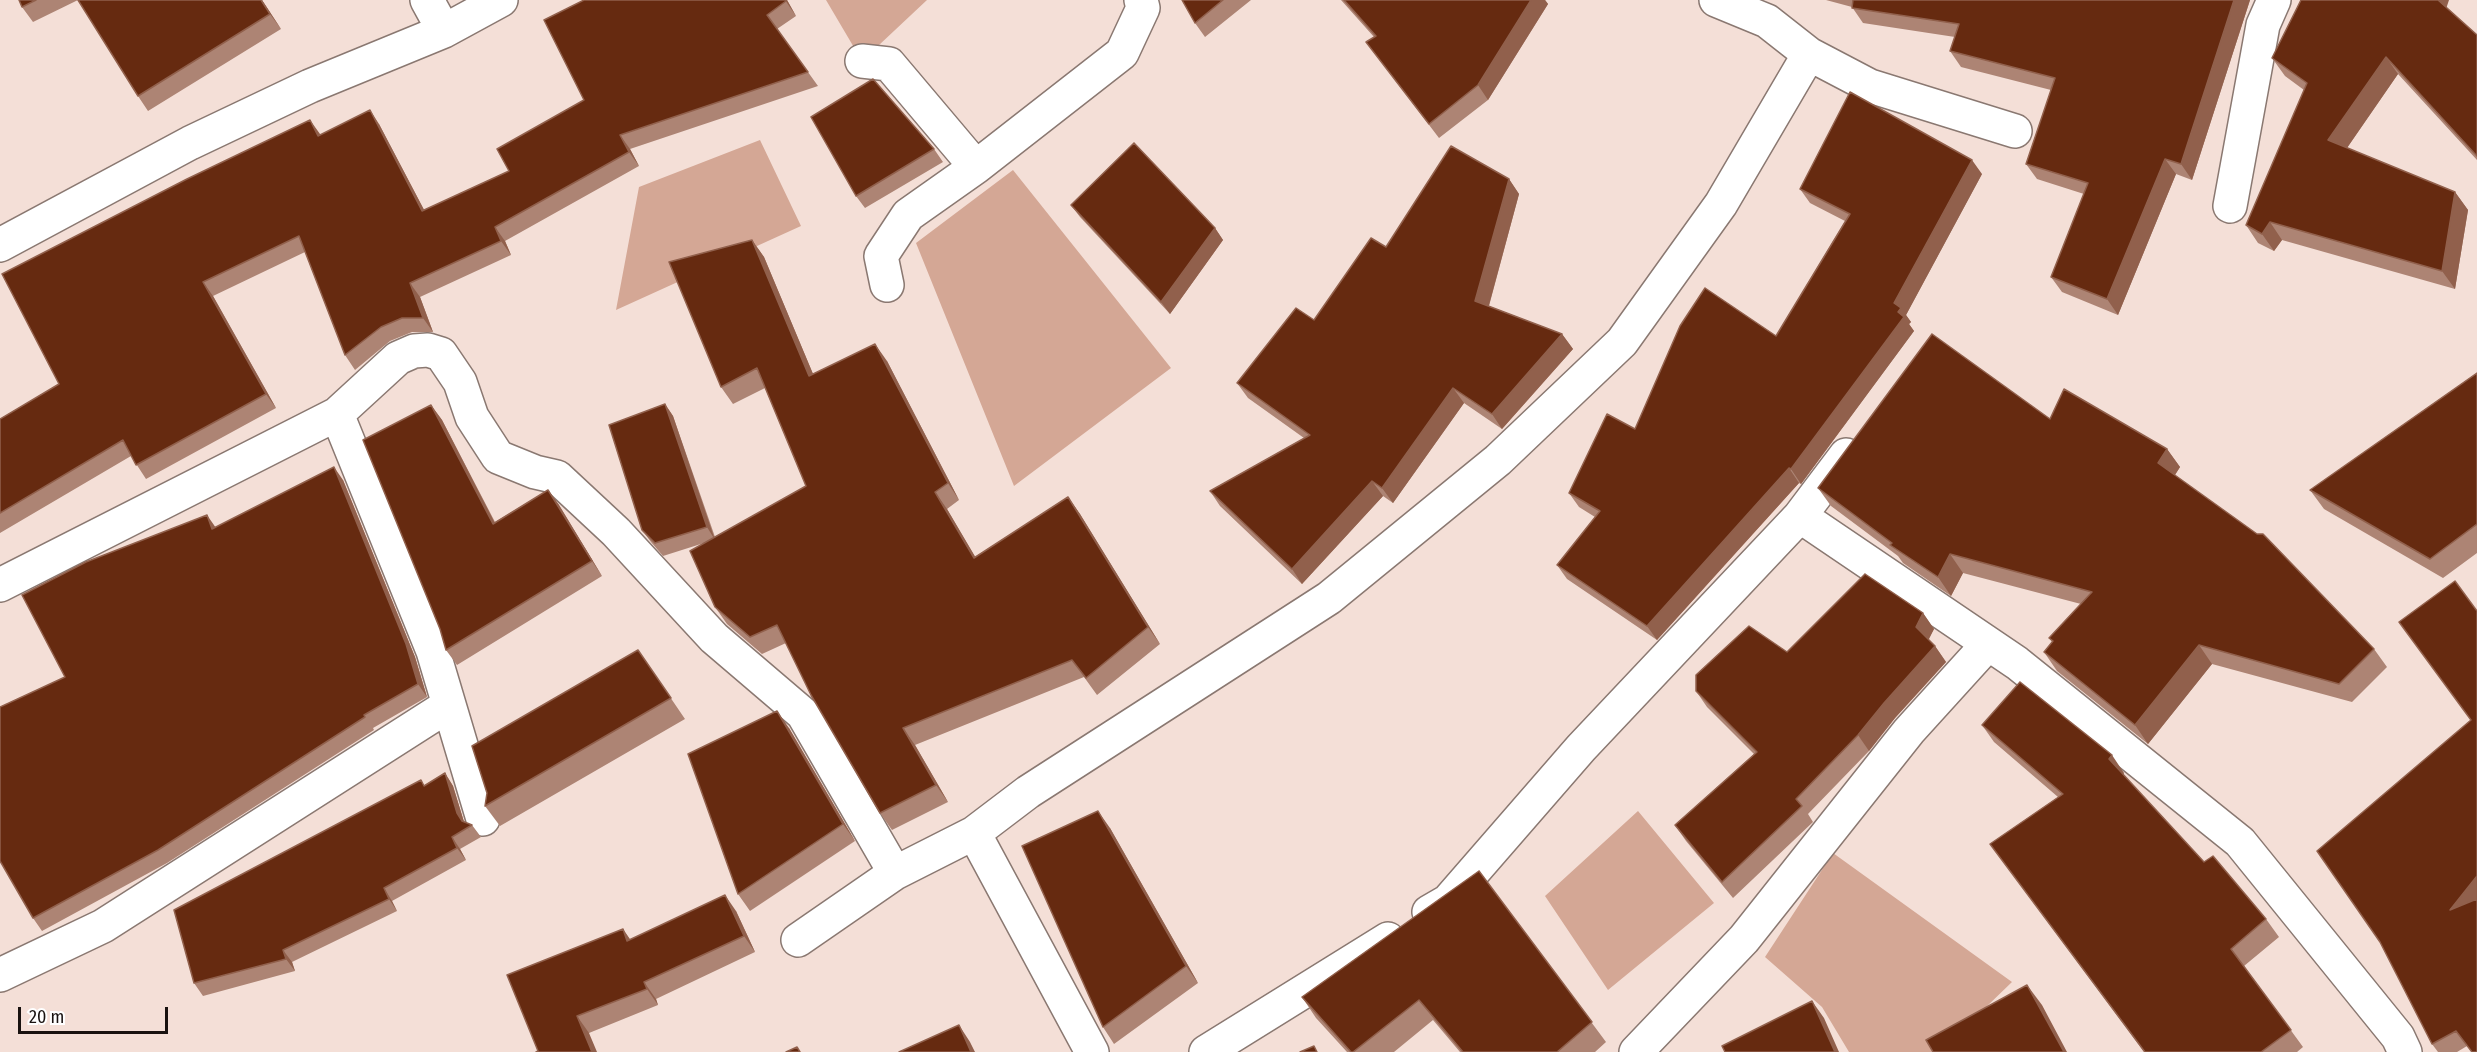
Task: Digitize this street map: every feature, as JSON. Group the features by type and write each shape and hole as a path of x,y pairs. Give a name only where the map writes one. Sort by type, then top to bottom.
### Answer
{"street":[{"path":"427,0 444,31"},
{"path":"0,246 190,143 310,86 444,31 501,0"},
{"path":"887,285 881,256 908,215 976,167 1122,53 1143,8 1141,0"},
{"path":"1716,0 1767,21 1809,54 1870,86 2015,131"},
{"path":"2230,206 2263,25 2274,0"},
{"path":"798,940 895,873 974,832 1028,792 1329,598 1498,460 1622,342 1721,204 1809,54"},
{"path":"862,61 889,64 976,167"},
{"path":"0,585 337,414 398,358 414,351 428,350 441,354 460,382 472,417 498,457 535,472 557,477 616,532 714,638 803,714 895,873"},
{"path":"337,414 434,651 483,819"},
{"path":"1206,1052 1448,901 1581,748 1800,516 1862,434"},
{"path":"1800,516 2017,663 2240,842 2398,1037 2405,1052"},
{"path":"1636,1052 1744,939 1910,731 1988,644"},
{"path":"0,975 103,926 448,705"},
{"path":"974,832 1092,1052"}],"shaded area":[{"path":"826,0 927,0 862,61"},
{"path":"760,140 801,226 616,310 639,187"},
{"path":"1013,170 1171,368 1014,486 916,243"},
{"path":"1638,811 1714,903 1608,990 1545,896"},
{"path":"1833,853 2012,982 1954,1038 1933,1052 1849,1052 1822,1007 1765,957"}],"building":[{"path":"19,0 36,0 22,7"},
{"path":"78,0 261,0 270,14 138,96"},
{"path":"584,0 785,0 767,15 808,72 620,135 629,152 495,227 501,241 410,283 423,318 402,318 381,327 345,355 299,236 203,282 266,394 136,465 123,440 0,513 0,419 59,384 2,274 187,179 310,120 318,136 370,110 422,211 509,171 497,149 584,100 544,20"},
{"path":"1182,0 1223,0 1195,23"},
{"path":"1344,0 1531,0 1478,85 1429,124 1366,42 1376,36"},
{"path":"1853,0 2234,0 2181,164 2165,159 2107,299 2051,277 2088,183 2026,164 2055,78 1950,51 1959,24 1852,8"},
{"path":"2301,0 2438,0 2477,35 2477,156 2386,57 2328,140 2455,192 2442,271 2270,222 2262,234 2246,225 2307,83 2272,58"},
{"path":"873,79 934,149 856,196 811,117"},
{"path":"1850,92 1972,160 1894,303 1901,308 1898,312 1904,317 1791,469 1789,468 1647,626 1557,565 1600,511 1569,493 1607,414 1635,429 1680,326 1705,288 1776,336 1850,214 1800,189"},
{"path":"1134,143 1215,228 1161,302 1071,205"},
{"path":"1451,146 1509,179 1475,301 1562,334 1492,414 1453,388 1382,488 1372,481 1292,569 1210,491 1310,435 1237,383 1296,308 1314,320 1371,238 1386,247"},
{"path":"752,240 809,376 875,344 948,483 935,492 974,558 1068,497 1148,627 1086,678 1072,660 903,728 936,785 880,813 811,695 777,625 750,637 715,607 690,551 806,486 757,368 721,387 669,262"},
{"path":"1932,334 2050,419 2064,389 2167,449 2158,463 2257,534 2263,534 2374,649 2339,684 2199,645 2135,725 2044,652 2053,641 2049,638 2092,592 1950,554 1938,577 1890,545 1892,543 1818,488"},
{"path":"2477,373 2477,524 2430,559 2310,490"},
{"path":"665,404 707,527 655,543 642,530 609,425"},
{"path":"431,405 493,524 548,490 592,561 446,650 440,629 363,440"},
{"path":"334,467 406,644 418,684 364,715 365,717 158,850 33,918 0,861 0,707 65,677 22,595 86,562 207,515 212,529"},
{"path":"1865,574 1923,613 1916,627 1935,646 1858,735 1796,799 1802,806 1722,882 1675,825 1757,752 1696,691 1696,675 1749,626 1787,652"},
{"path":"2455,581 2477,611 2477,876 2450,910 2477,899 2477,1052 2472,1052 2456,1031 2432,1044 2380,942 2317,851 2471,720 2399,622"},
{"path":"638,650 671,698 485,806 487,793 472,746"},
{"path":"2020,682 2112,755 2109,759 2204,862 2213,856 2266,919 2231,949 2291,1030 2261,1052 2145,1052 1990,844 2063,794 1982,725"},
{"path":"777,711 843,824 738,894 688,754"},
{"path":"445,773 457,813 462,821 472,825 452,837 457,848 384,888 389,899 283,950 286,959 194,983 174,910 421,780 424,786"},
{"path":"1098,811 1186,966 1103,1027 1022,846"},
{"path":"1479,871 1592,1022 1557,1052 1463,1052 1419,1000 1351,1052 1302,997"},
{"path":"725,895 744,936 644,982 647,989 577,1016 592,1052 536,1052 538,1051 507,975 623,929 627,941"},
{"path":"2027,985 2064,1052 1933,1052 1926,1040"},
{"path":"1812,1001 1835,1052 1725,1052 1722,1046"},
{"path":"959,1025 971,1052 899,1052"},
{"path":"1314,1046 1317,1052 1300,1052"},
{"path":"797,1047 800,1052 786,1052"}]}
